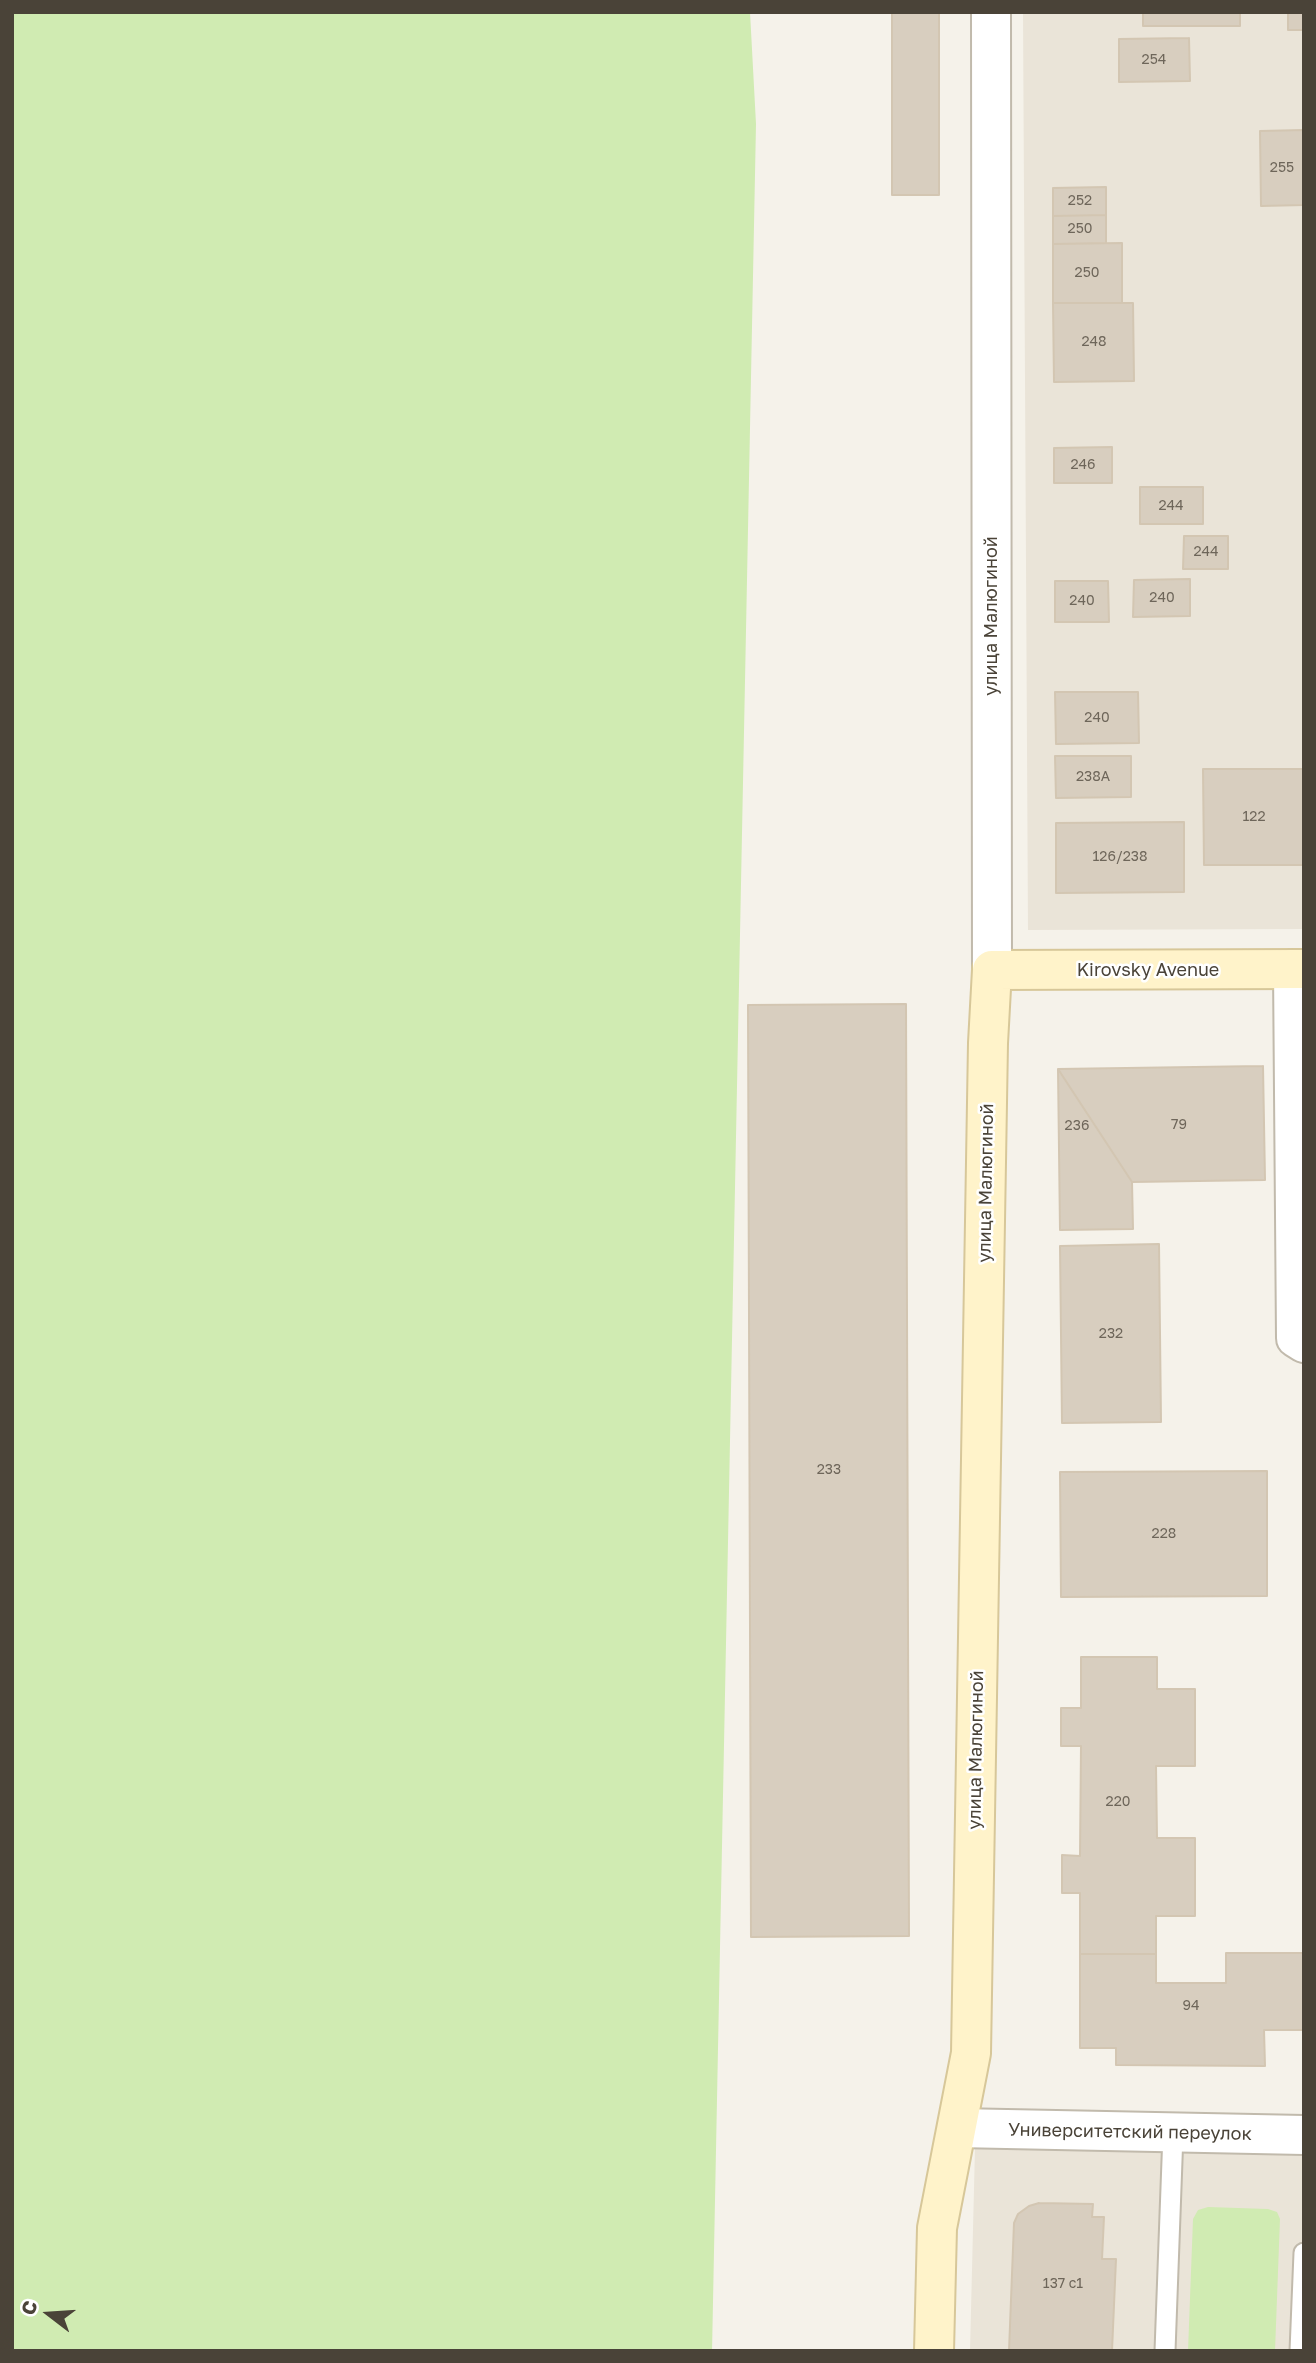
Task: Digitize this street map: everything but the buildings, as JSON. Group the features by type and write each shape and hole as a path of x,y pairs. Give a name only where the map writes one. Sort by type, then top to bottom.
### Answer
{"main road":[{"name":"Kirovsky Avenue","path":"992,970 1298,969"},
{"name":"улица Малюгиной","path":"934,2351 937,2228 971,2053 988,1057 992,970"}],"street":[{"name":"улица Малюгиной","path":"991,12 992,970"},
{"path":"1298,969 1296,1338 1304,1343"},
{"name":"Университетский переулок","path":"957,2128 1304,2135"}],"lane":[{"path":"1165,2351 1173,2133"},
{"path":"1300,2351 1304,2253"}],"shaded area":[{"path":"1023,12 1304,12 1304,929 1028,930"},
{"path":"975,2148 1304,2155 1304,2351 970,2351"}],"green space":[{"path":"12,12 750,12 756,124 712,2351 12,2351"},
{"path":"1208,2207 1268,2209 1277,2212 1280,2219 1275,2351 1188,2351 1193,2219 1198,2210"}]}
